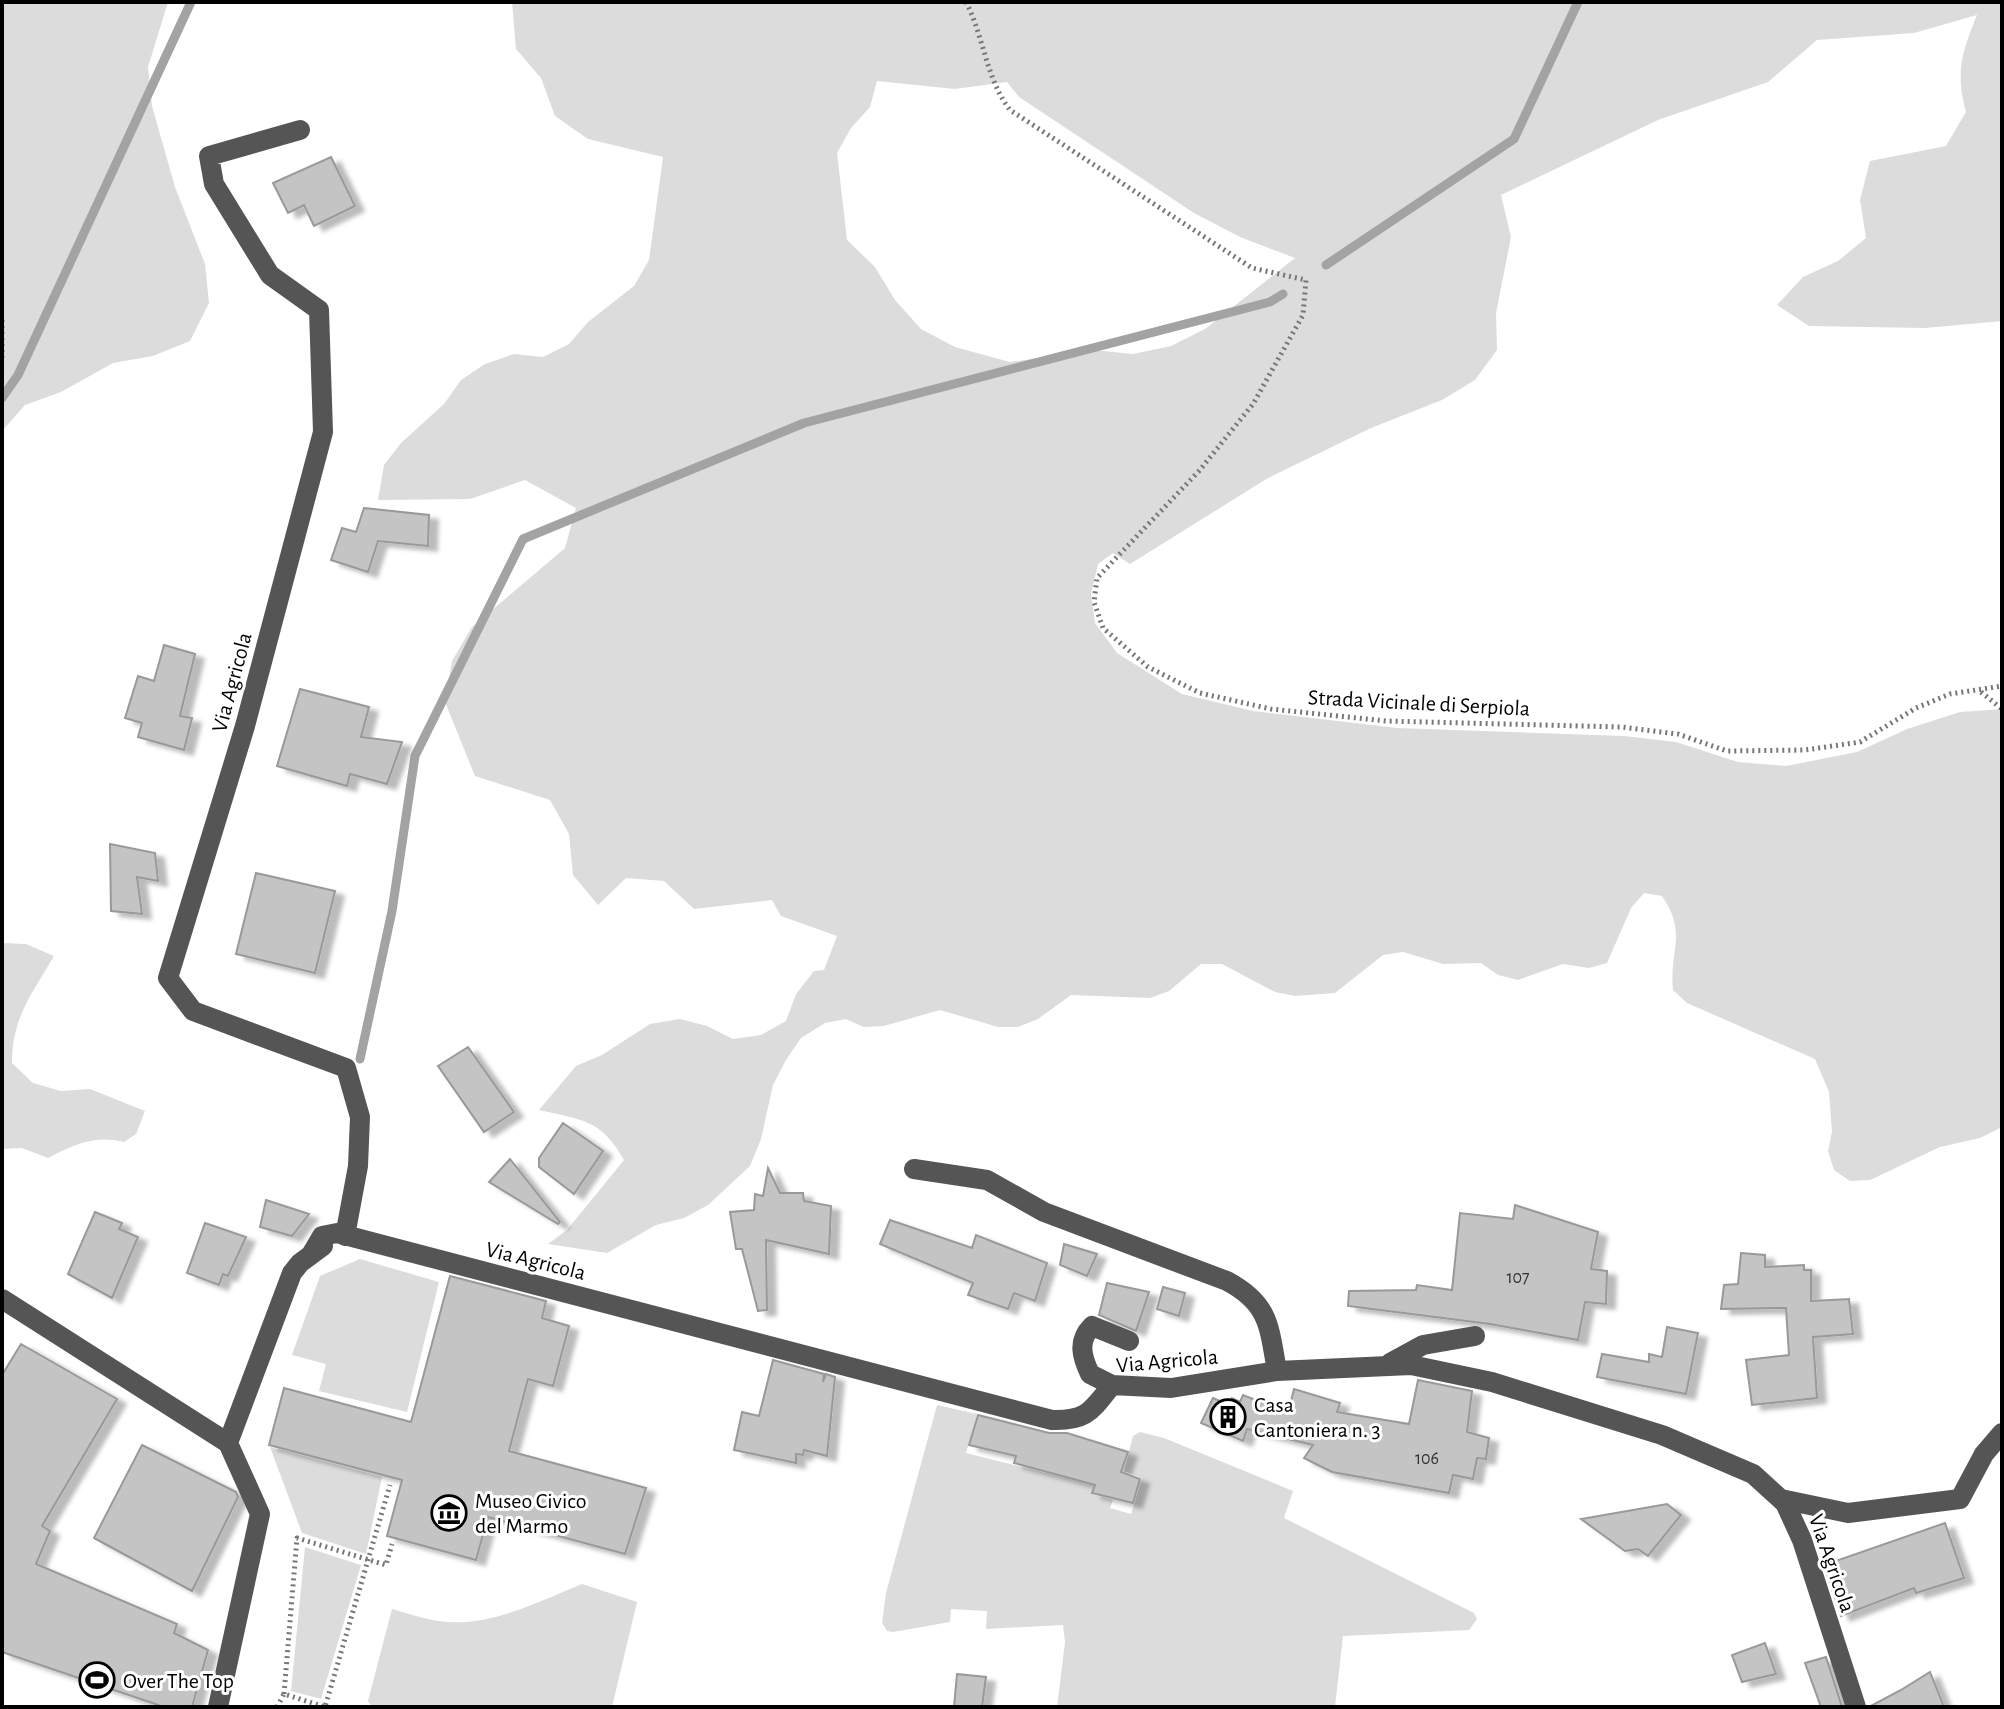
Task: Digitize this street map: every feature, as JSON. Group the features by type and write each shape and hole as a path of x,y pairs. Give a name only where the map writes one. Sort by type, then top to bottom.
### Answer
{"street":[{"name":"Via Agricola","path":"300,130 209,156 214,184 270,275 319,310 323,432 245,726 168,978 193,1011 346,1068 360,1117 358,1166 345,1236 1052,1420 1072,1421 1087,1416 1112,1385 1171,1388 1277,1371 1411,1365 1492,1382 1662,1435 1753,1474 1781,1499 1802,1540 1856,1707"},
{"path":"914,1169 987,1180 1044,1212 1227,1281 1251,1293 1263,1310 1277,1371"},
{"path":"228,1443 292,1273 312,1253 322,1236 331,1232 345,1236"},
{"path":"2,1299 228,1443 260,1514 218,1707"},
{"path":"1112,1385 1090,1374 1080,1353 1086,1332 1092,1326 1129,1341"},
{"path":"1375,1367 1423,1345 1475,1336"},
{"path":"1781,1499 1848,1513 1952,1502 1960,1499 1984,1454 2002,1433"}],"path":[{"name":"Strada Vicinale di Serpiola","path":"966,2 978,26 996,92 1010,110 1252,268 1306,280 1303,315 1253,404 1199,471 1112,558 1097,578 1094,602 1103,628 1148,667 1200,693 1271,709 1386,721 1621,727 1678,734 1727,751 1805,750 1860,742 1950,694 2002,686"},
{"path":"2,320 2,359"},
{"path":"1980,691 2002,709"},
{"path":"284,1694 325,1707 390,1485"},
{"path":"277,1707 284,1694 297,1538 386,1565 392,1544"}],"shaded area":[{"path":"2,2 168,2 148,67 152,106 175,187 205,264 209,303 190,341 153,356 113,363 61,392 25,405 2,431"},
{"path":"512,2 2002,2 2002,321 1925,328 1809,326 1777,305 1803,277 1838,261 1866,238 1860,200 1870,161 1946,146 1966,112 1961,85 1962,62 1977,15 1914,33 1817,40 1768,82 1658,120 1501,195 1511,237 1496,313 1497,350 1475,380 1442,400 1371,428 1268,478 1130,564 1113,553 1098,564 1091,594 1095,623 1117,653 1182,694 1253,711 1397,728 1624,736 1676,742 1738,762 1786,766 1857,752 1907,729 1960,712 2002,709 2002,1127 1980,1138 1940,1147 1870,1180 1850,1181 1834,1170 1828,1151 1832,1132 1829,1092 1815,1059 1687,1003 1673,990 1674,921 1662,896 1644,893 1631,908 1607,963 1589,968 1563,964 1518,980 1498,975 1481,963 1443,964 1403,952 1383,955 1335,993 1295,996 1275,992 1222,964 1201,964 1169,991 1150,998 1071,995 1038,1019 1018,1027 998,1027 940,1010 884,1026 864,1027 846,1019 825,1023 801,1038 786,1060 773,1085 761,1139 750,1166 708,1205 684,1218 656,1225 607,1253 548,1244 567,1230 624,1160 607,1136 589,1123 539,1110 576,1066 602,1055 650,1024 680,1019 707,1026 733,1039 761,1035 786,1021 796,994 814,971 824,970 837,936 781,916 772,900 694,909 664,881 626,878 598,905 573,875 569,834 550,800 475,776 445,702 452,661 472,627 565,548 576,508 525,480 470,499 378,500 384,465 401,443 444,404 461,380 485,364 514,354 543,357 569,344 588,322 634,286 649,260 663,157 588,139 555,116 541,78 516,49","holes":["877,81 955,89 1007,82 1019,97 1194,213 1240,237 1295,258 1205,329 1171,346 1133,354 1093,350 1010,362 955,347 921,329 895,300 875,267 847,240 837,153 851,128 870,107"]},
{"path":"2,943 26,944 54,956 19,1019 12,1063 33,1083 61,1091 90,1089 145,1111 136,1134 124,1142 85,1142 48,1158 22,1148 2,1149"},
{"path":"360,1259 439,1282 407,1412 319,1391 326,1364 292,1355 320,1276"},
{"path":"937,1405 977,1414 966,1453 1066,1478 1079,1436 1089,1440 1084,1460 1103,1465 1091,1494 1113,1500 1110,1508 1131,1514 1142,1478 1124,1471 1133,1436 1140,1432 1164,1438 1293,1491 1284,1518 1474,1613 1477,1619 1469,1630 1343,1636 1335,1707 1057,1707 1065,1642 1063,1625 986,1629 987,1611 951,1609 950,1622 893,1632 887,1631 882,1623 886,1593"},
{"path":"270,1447 382,1477 366,1554 302,1533"},
{"path":"305,1547 361,1565 321,1699 291,1691"},
{"path":"582,1584 637,1602 612,1707 372,1707 368,1701 392,1609 441,1621 482,1620"}],"building":[{"path":"331,157 355,206 314,226 304,205 288,213 273,183"},
{"path":"364,508 429,515 428,546 378,541 368,572 331,560 342,528 356,532"},
{"path":"164,645 195,654 180,716 192,718 184,750 138,737 142,723 125,718 138,676 154,681"},
{"path":"300,689 369,707 361,737 402,742 387,784 350,774 347,786 277,766"},
{"path":"110,844 155,853 158,881 137,877 142,914 111,911"},
{"path":"256,873 335,891 315,973 236,954"},
{"path":"468,1047 514,1112 484,1132 438,1066"},
{"path":"563,1123 603,1151 574,1194 539,1167 539,1158"},
{"path":"510,1159 560,1222 558,1224 489,1182"},
{"path":"768,1168 780,1193 803,1193 804,1201 831,1206 829,1254 766,1240 767,1310 758,1311 742,1249 736,1249 730,1212 754,1210 755,1194 763,1196"},
{"path":"266,1200 309,1214 292,1236 260,1227"},
{"path":"1515,1205 1598,1232 1591,1269 1607,1271 1606,1304 1585,1302 1578,1340 1490,1324 1348,1306 1349,1291 1416,1290 1417,1285 1452,1290 1460,1213 1513,1219"},
{"path":"95,1212 122,1223 119,1229 138,1237 112,1298 68,1274"},
{"path":"890,1220 972,1248 976,1235 1047,1263 1035,1301 1014,1293 1008,1309 968,1295 973,1283 880,1244"},
{"path":"205,1223 246,1237 228,1276 223,1274 219,1285 187,1273"},
{"path":"1064,1244 1097,1254 1087,1276 1060,1265"},
{"path":"1741,1253 1765,1255 1765,1267 1804,1265 1804,1270 1811,1270 1811,1301 1849,1299 1853,1334 1813,1337 1817,1398 1752,1405 1746,1360 1789,1355 1786,1308 1721,1309 1724,1285 1738,1284"},
{"path":"450,1276 546,1301 542,1318 569,1326 553,1386 528,1379 509,1451 646,1488 625,1554 488,1517 476,1560 387,1536 402,1480 269,1445 284,1388 411,1422"},
{"path":"1107,1283 1149,1292 1136,1331 1099,1315"},
{"path":"1163,1287 1185,1293 1179,1316 1157,1309"},
{"path":"1667,1327 1698,1333 1686,1394 1597,1377 1602,1354 1649,1362 1649,1354 1662,1357"},
{"path":"21,1344 117,1399 42,1526 50,1531 36,1564 177,1624 174,1633 208,1650 192,1707 164,1707 2,1652 2,1375"},
{"path":"773,1360 824,1374 823,1382 826,1374 835,1377 827,1456 804,1450 803,1455 796,1454 796,1463 734,1450 742,1412 759,1416"},
{"path":"1418,1380 1472,1391 1467,1432 1489,1438 1486,1459 1477,1458 1473,1479 1453,1475 1449,1493 1332,1472 1304,1458 1313,1445 1247,1429 1243,1441 1201,1423 1213,1398 1229,1405 1232,1398 1240,1402 1243,1395 1288,1413 1294,1389 1340,1403 1337,1412 1409,1424"},
{"path":"978,1415 1049,1433 1067,1433 1128,1452 1121,1472 1140,1479 1133,1503 1092,1493 1095,1485 1014,1463 1016,1456 969,1445"},
{"path":"142,1445 236,1492 238,1497 192,1591 94,1538"},
{"path":"1667,1504 1681,1515 1648,1556 1638,1549 1625,1551 1581,1519"},
{"path":"1945,1523 1964,1578 1916,1593 1914,1588 1841,1616 1824,1565"},
{"path":"1765,1643 1776,1674 1742,1682 1732,1655"},
{"path":"1826,1657 1842,1707 1821,1707 1805,1663"},
{"path":"1930,1672 1944,1707 1869,1707 1901,1690"},
{"path":"957,1674 986,1677 982,1707 954,1707"}],"waterway":[{"path":"2,398 18,375 191,2"},
{"path":"1326,265 1514,139 1578,2"},
{"path":"360,1059 392,911 415,756 523,539 804,423 1270,302 1283,294"}],"place":[{"name":"Casa Cantoniera n. 3","path":"1228,1417"},
{"name":"Museo Civico del Marmo","path":"449,1513"},
{"name":"Over The Top","path":"97,1680"}]}
